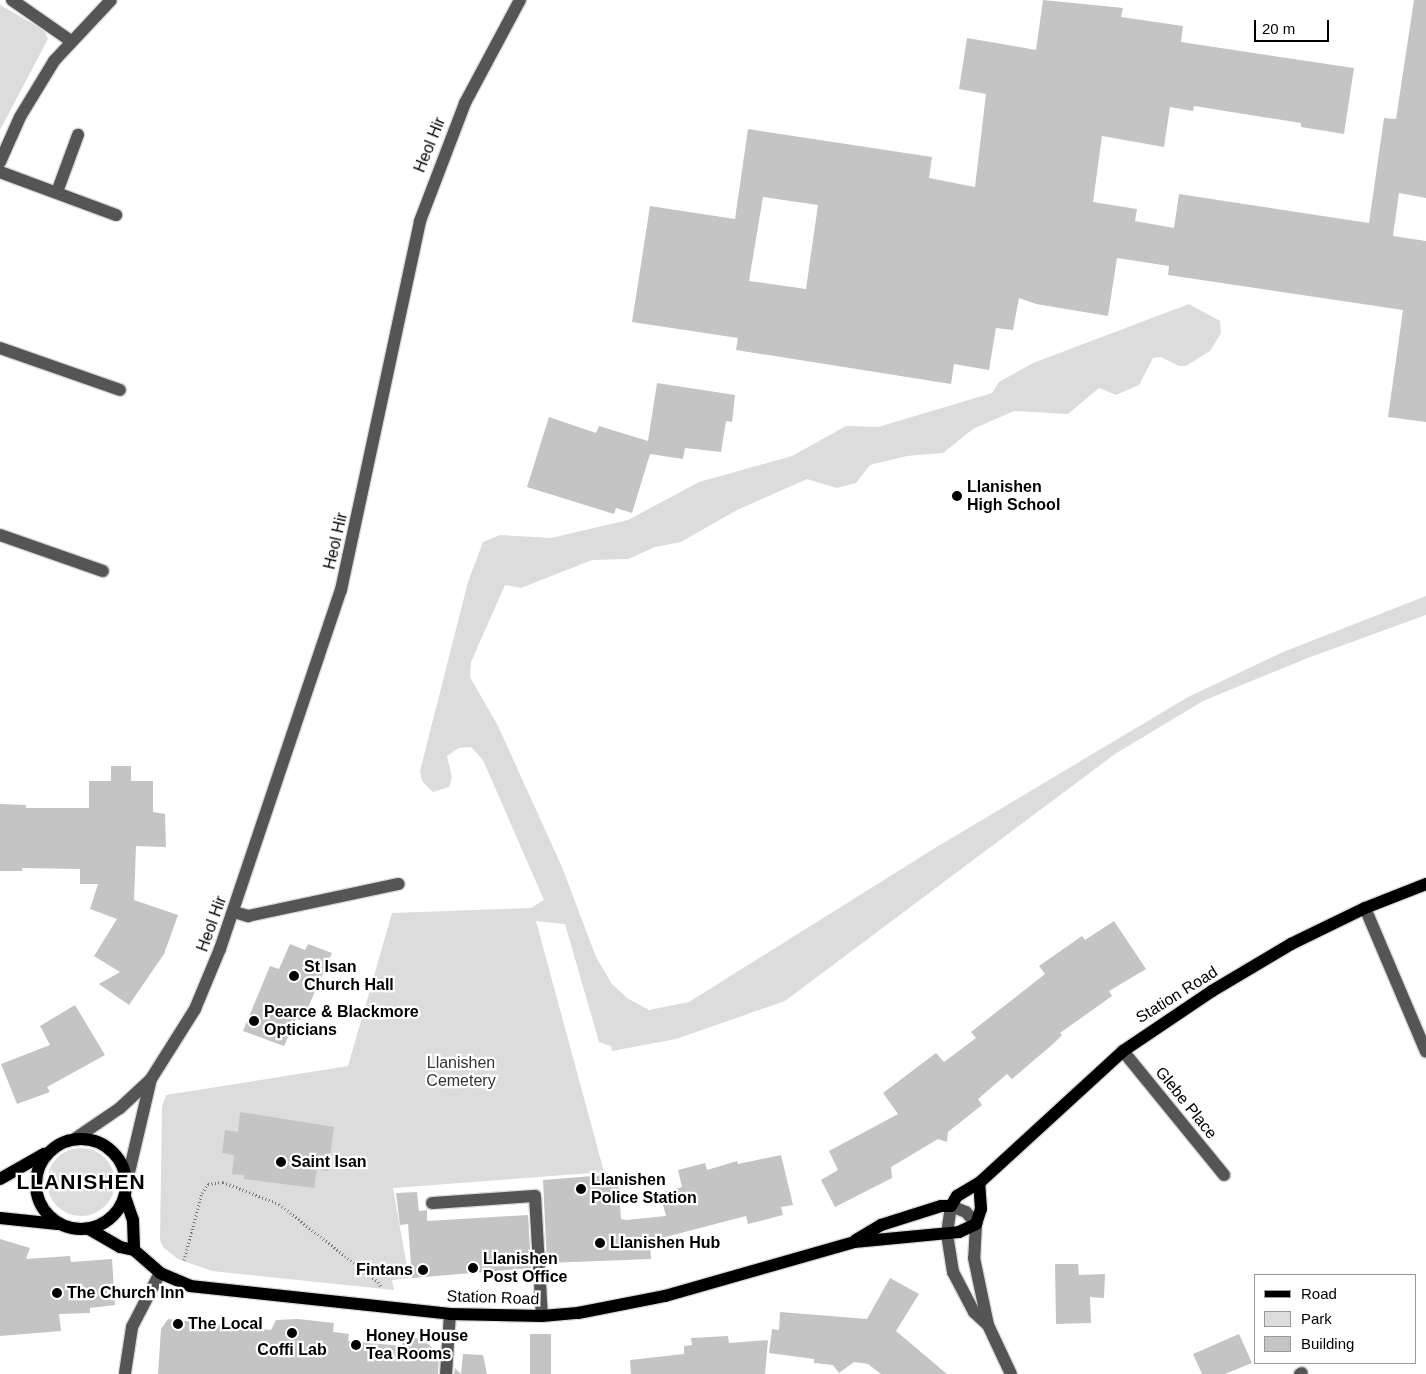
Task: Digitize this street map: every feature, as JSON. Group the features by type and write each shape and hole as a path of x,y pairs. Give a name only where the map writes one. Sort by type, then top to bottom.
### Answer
{"main road":[{"name":"Station Road","path":"854,1242 881,1225 941,1206 951,1206 957,1196 979,1183 1123,1051 1148,1031 1291,944 1365,908 1426,884"},
{"path":"0,1180 76,1138 100,1143 111,1149 123,1166 126,1181 125,1197 133,1220 134,1250"},
{"path":"48,1152 39,1165 36,1190 46,1214 58,1224"},
{"path":"976,1224 981,1209 979,1183"},
{"path":"0,1218 58,1224 78,1230 89,1229 109,1220 125,1197"},
{"name":"Station Road","path":"89,1229 120,1247 134,1250 160,1273 190,1286 211,1290 450,1314 542,1316 578,1313 665,1296 854,1242 947,1234 976,1224"}],"street":[{"path":"12,0 71,41"},
{"path":"0,162 38,85 71,41 111,0"},
{"name":"Heol Hir","path":"76,1138 120,1108 151,1079 195,1009 234,912 341,590 420,221 464,103 520,0"},
{"path":"57,192 78,135"},
{"path":"0,172 116,215"},
{"path":"0,348 120,390"},
{"path":"0,535 103,570"},
{"path":"234,912 248,916 400,884"},
{"path":"1365,908 1426,1052"},
{"name":"Glebe Place","path":"1123,1051 1224,1175"},
{"name":"Heol Hir","path":"126,1181 151,1079"},
{"path":"432,1203 535,1196 542,1316"},
{"path":"988,1325 974,1312 953,1272 947,1234 951,1206 966,1212 976,1224 974,1258 988,1325 1011,1374"},
{"path":"125,1373 132,1327 160,1273"},
{"path":"446,1374 450,1314"}],"path":[{"path":"184,1260 202,1194 208,1184 224,1182 279,1204 378,1282 381,1288"}],"green space":[{"path":"0,5 44,30 48,39 0,130"},
{"name":"Llanishen Cemetery","path":"1189,304 1220,321 1221,333 1210,351 1186,366 1179,366 1161,357 1153,358 1139,385 1116,395 1099,388 1068,414 1014,411 973,429 943,453 907,456 870,465 856,483 837,488 807,479 737,510 681,542 655,547 628,559 592,560 521,588 505,585 471,662 470,677 498,726 562,867 596,957 612,984 627,998 649,1010 689,1002 935,848 1188,697 1283,652 1426,596 1426,615 1305,659 1203,701 1115,754 785,1001 676,1039 612,1051 611,1046 599,1042 565,924 536,921 604,1172 393,1188 409,1278 392,1280 394,1290 212,1271 178,1259 163,1247 160,1240 162,1107 166,1095 348,1066 392,913 531,908 544,900 483,760 471,747 459,748 447,756 452,777 449,787 433,792 422,781 420,771 468,582 483,542 500,535 551,538 628,520 699,482 792,456 846,426 878,427 992,393 999,382 1033,363"},
{"path":"74,1148 88,1148 100,1153 110,1163 115,1175 115,1189 110,1201 100,1211 88,1216 74,1216 62,1211 52,1201 47,1189 47,1175 52,1163 62,1153"}],"building":[{"path":"1043,0 1123,8 1121,17 1183,26 1181,42 1354,68 1344,134 1301,127 1301,123 1194,106 1193,111 1170,107 1164,147 1102,136 1093,202 1137,209 1135,221 1174,228 1179,194 1369,223 1384,118 1396,119 1414,0 1426,0 1426,198 1399,193 1393,236 1426,241 1426,422 1388,417 1403,310 1168,275 1169,266 1117,258 1108,316 1036,304 1019,298 1013,330 996,328 989,370 954,364 951,384 736,350 738,338 632,322 650,206 735,219 748,129 932,157 929,178 975,187 986,94 959,89 967,38 1036,50","holes":["763,197 818,205 806,289 749,281"]},
{"path":"657,383 735,395 732,422 726,421 721,452 685,448 683,459 650,454 632,513 616,508 614,514 527,487 549,417 596,433 599,426 648,441"},
{"path":"111,766 131,766 131,781 153,781 153,812 165,814 166,847 136,846 134,900 178,915 164,954 129,1005 99,984 120,972 94,956 117,919 90,909 98,884 80,884 80,869 22,868 22,871 0,871 0,804 26,805 26,808 89,808 89,781 111,781"},
{"path":"1114,921 1146,969 1109,991 1112,996 1060,1033 1062,1035 1053,1044 1012,1079 1007,1074 978,1099 982,1105 948,1132 947,1142 938,1139 891,1167 892,1178 835,1207 821,1180 838,1170 829,1151 898,1114 883,1093 936,1053 944,1062 976,1038 971,1032 1045,974 1039,966 1082,936 1085,940"},
{"name":"St Isan Church Hall","path":"290,944 305,950 308,944 332,953 306,1012 300,1020 296,1019 284,1046 243,1031 270,966 279,969"},
{"path":"75,1005 105,1055 47,1087 50,1092 17,1104 1,1064 50,1045 40,1026"},
{"name":"Saint Isan","path":"240,1112 334,1127 328,1171 317,1169 314,1188 244,1179 244,1175 232,1174 234,1155 222,1153 225,1130 238,1132"},
{"path":"781,1155 793,1205 781,1207 783,1215 748,1224 746,1216 650,1241 651,1259 547,1263 543,1180 618,1174 621,1219 666,1216 660,1193 682,1187 678,1170 705,1163 707,1170 737,1161 738,1164"},
{"path":"417,1192 419,1211 427,1210 427,1221 528,1215 531,1268 412,1278 408,1224 400,1225 396,1193"},
{"name":"The Church Inn","path":"0,1239 30,1248 26,1259 70,1256 71,1262 112,1259 115,1305 90,1308 90,1313 59,1314 61,1331 0,1336"},
{"path":"1055,1264 1078,1264 1079,1275 1105,1274 1104,1298 1090,1297 1091,1323 1056,1324"},
{"path":"890,1278 919,1294 896,1331 947,1374 881,1374 868,1364 854,1362 839,1373 833,1365 814,1363 814,1359 769,1353 772,1329 779,1330 780,1312 867,1319"},
{"path":"168,1319 271,1330 276,1320 298,1319 334,1323 333,1332 349,1334 348,1341 402,1346 403,1337 423,1339 439,1354 438,1374 158,1374 161,1329"},
{"path":"530,1334 551,1334 551,1374 530,1374"},
{"path":"1239,1334 1252,1363 1225,1374 1202,1374 1193,1354"},
{"path":"728,1336 729,1343 768,1340 765,1374 631,1374 630,1360 684,1354 684,1346 692,1345 691,1338"},
{"path":"463,1354 483,1355 487,1374 461,1374"},
{"path":"455,1368 461,1374 454,1374"}],"place":[{"name":"Llanishen High School","path":"957,496"},
{"name":"St Isan Church Hall","path":"294,976"},
{"name":"Pearce & Blackmore Opticians","path":"254,1021"},
{"name":"Saint Isan","path":"281,1162"},
{"name":"Llanishen Police Station","path":"581,1189"},
{"name":"Llanishen Hub","path":"600,1243"},
{"name":"Llanishen Post Office","path":"473,1268"},
{"name":"Fintans","path":"423,1270"},
{"name":"The Church Inn","path":"57,1293"},
{"name":"The Local","path":"178,1324"},
{"name":"Coffi Lab","path":"292,1333"},
{"name":"Honey House Tea Rooms","path":"356,1345"}],"district":[{"name":"LLANISHEN","path":"81,1182"}]}
